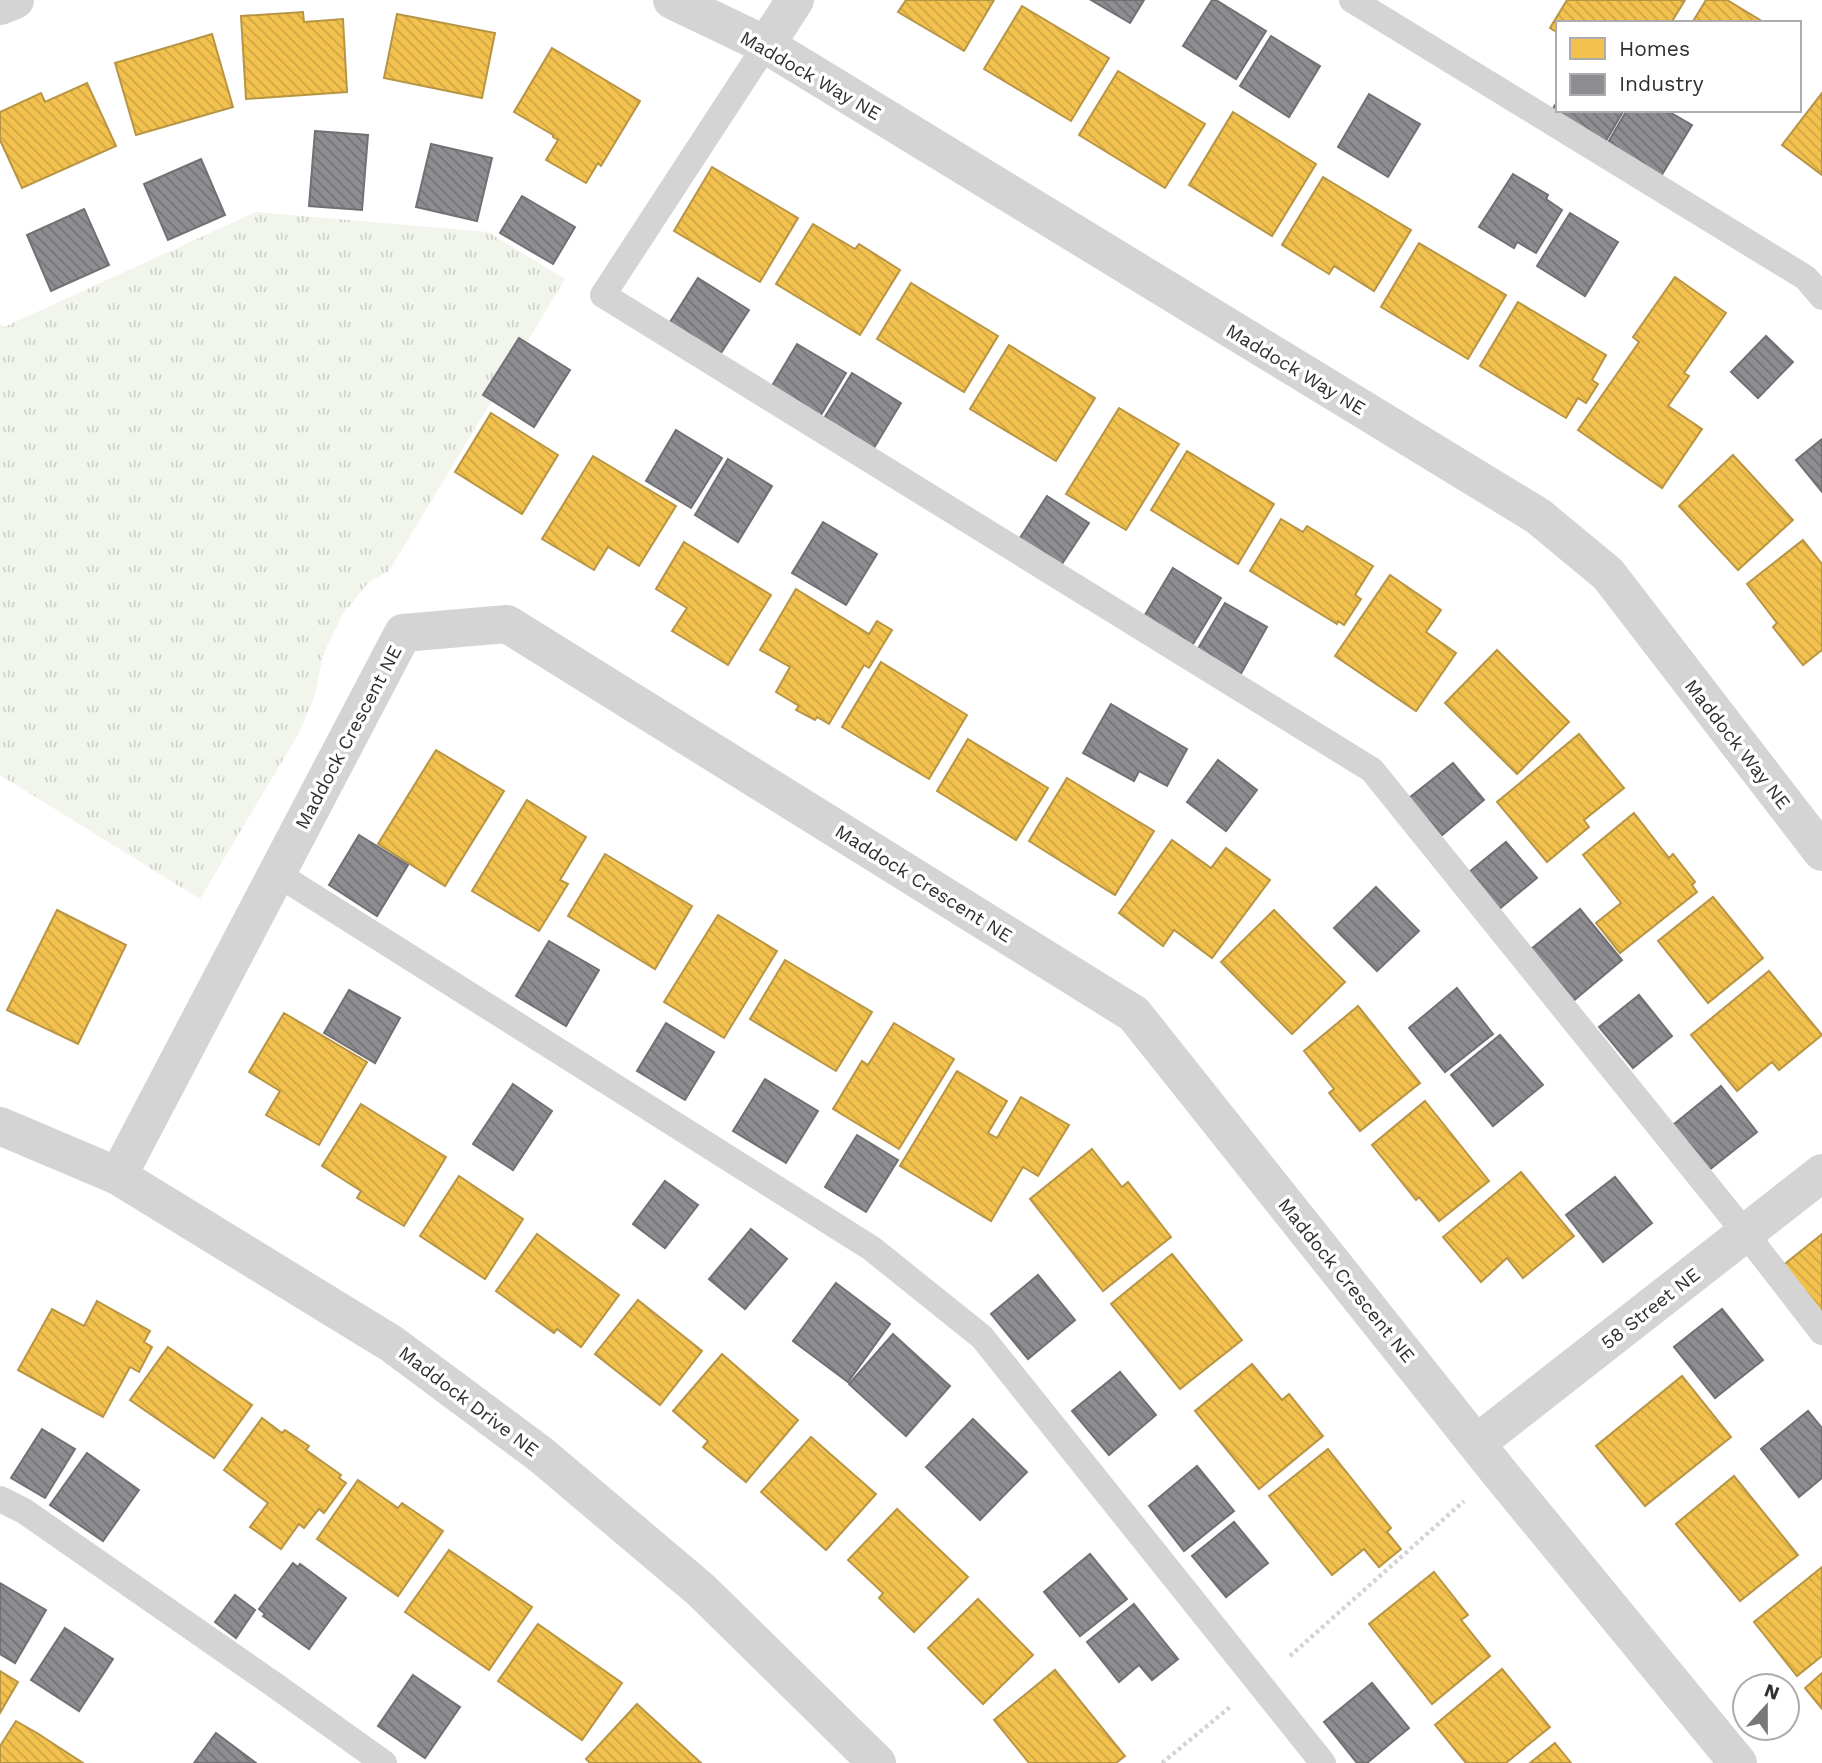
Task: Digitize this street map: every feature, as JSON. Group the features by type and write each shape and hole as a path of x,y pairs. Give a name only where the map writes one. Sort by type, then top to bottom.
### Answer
{"street":[{"path":"0,6 15,0"},
{"name":"Maddock Way NE","path":"672,0 766,45 1538,516 1608,575 1822,852"},
{"path":"766,45 795,0"},
{"name":"Maddock Crescent NE","path":"118,1176 403,633 506,624 1134,1014 1488,1457 1738,1763"},
{"name":"Maddock Drive NE","path":"0,1126 118,1176 392,1344 540,1454 701,1590 877,1763"},
{"name":"58 Street NE","path":"1488,1457 1746,1234 1822,1173"}],"lane":[{"path":"1352,0 1807,278 1822,297"},
{"path":"766,45 603,295 1372,770 1822,1332"},
{"path":"276,873 871,1248 982,1337 1323,1763"},
{"path":"0,1499 24,1511 384,1763"}],"path":[{"path":"1162,1763 1259,1684 1488,1457"}],"green space":[{"path":"256,212 488,232 565,279 389,571 369,582 342,615 323,655 315,695 299,733 200,899 0,775 0,324 4,327"}],"building: Homes":[{"path":"906,0 994,0 964,51 898,12"},
{"path":"1567,0 1685,0 1672,21 1556,21 1556,32 1550,28"},
{"path":"1706,0 1727,0 1762,21 1693,21"},
{"path":"1022,6 1109,58 1071,121 984,69"},
{"path":"303,12 304,22 343,19 347,92 246,99 241,16"},
{"path":"397,14 495,33 482,98 384,78"},
{"path":"212,34 233,107 136,135 115,63"},
{"path":"552,48 640,101 601,166 598,163 586,183 546,160 558,140 514,112"},
{"path":"1118,71 1205,124 1165,188 1079,135"},
{"path":"87,83 116,146 22,188 0,140 0,112 41,93 45,102"},
{"path":"1822,93 1822,175 1782,145"},
{"path":"1233,112 1316,164 1272,236 1189,185"},
{"path":"712,167 798,218 760,282 674,231"},
{"path":"1323,177 1411,230 1374,291 1334,266 1329,274 1282,245"},
{"path":"813,224 855,249 859,244 900,270 860,335 776,284"},
{"path":"1419,243 1506,295 1468,359 1381,307"},
{"path":"1675,277 1726,313 1684,373 1689,376 1668,406 1702,429 1662,488 1578,430 1639,342 1633,337"},
{"path":"911,283 998,336 964,392 877,339"},
{"path":"1518,302 1606,355 1592,380 1598,384 1586,403 1578,398 1566,418 1480,366"},
{"path":"1009,345 1095,398 1056,461 970,409"},
{"path":"1119,408 1179,444 1126,530 1066,494"},
{"path":"491,413 558,455 522,514 455,472"},
{"path":"1187,451 1274,504 1238,564 1151,510"},
{"path":"1733,455 1793,520 1738,570 1679,506"},
{"path":"593,456 676,506 639,566 608,547 594,570 542,539"},
{"path":"1281,519 1303,532 1307,526 1373,566 1355,595 1361,599 1344,625 1338,621 1337,624 1250,571"},
{"path":"1803,540 1822,564 1822,650 1803,665 1773,627 1777,623 1747,584"},
{"path":"684,542 771,595 728,665 672,631 687,608 656,589"},
{"path":"1390,575 1441,610 1426,632 1456,653 1416,711 1335,656"},
{"path":"796,589 869,634 877,621 892,630 869,668 864,665 829,724 796,710 799,706 776,692 790,667 760,650"},
{"path":"1497,650 1569,722 1517,774 1445,703"},
{"path":"881,662 967,715 929,779 842,727"},
{"path":"1579,734 1624,788 1584,820 1589,827 1547,862 1497,802"},
{"path":"968,739 1048,788 1016,840 937,791"},
{"path":"436,750 504,791 445,886 378,844"},
{"path":"1067,778 1154,831 1115,895 1029,841"},
{"path":"527,800 586,837 560,880 568,884 539,931 472,891"},
{"path":"1634,813 1669,858 1673,854 1695,882 1692,885 1697,892 1620,953 1596,923 1621,903 1583,855"},
{"path":"1172,840 1211,868 1226,848 1270,880 1212,958 1174,930 1163,946 1119,913"},
{"path":"605,854 692,906 655,969 568,916"},
{"path":"1713,897 1763,958 1708,1003 1658,941"},
{"path":"57,910 126,945 78,1044 7,1010"},
{"path":"1274,910 1345,982 1292,1034 1221,962"},
{"path":"718,915 777,951 724,1038 664,1002"},
{"path":"785,960 872,1012 836,1071 750,1019"},
{"path":"1769,971 1822,1035 1779,1070 1772,1062 1737,1091 1691,1035"},
{"path":"1358,1006 1420,1083 1360,1131 1329,1093 1334,1089 1304,1051"},
{"path":"284,1013 367,1062 319,1145 266,1115 280,1091 249,1072"},
{"path":"894,1023 954,1059 899,1149 833,1109 862,1061 868,1065"},
{"path":"957,1071 1007,1101 988,1133 997,1138 1021,1097 1069,1125 1038,1176 1023,1167 991,1221 900,1166"},
{"path":"1425,1101 1489,1181 1439,1221 1419,1197 1416,1200 1372,1145"},
{"path":"361,1104 446,1157 404,1226 357,1198 361,1191 322,1166"},
{"path":"1092,1149 1122,1187 1128,1182 1171,1237 1103,1291 1030,1199"},
{"path":"1521,1172 1574,1236 1523,1278 1507,1258 1481,1282 1443,1237"},
{"path":"459,1176 523,1219 485,1279 420,1236"},
{"path":"537,1234 619,1295 581,1347 557,1329 554,1333 496,1291"},
{"path":"1822,1234 1822,1318 1781,1267"},
{"path":"1172,1254 1242,1340 1180,1389 1111,1304"},
{"path":"638,1300 702,1351 660,1405 595,1354"},
{"path":"97,1301 150,1331 144,1342 152,1347 139,1372 130,1367 103,1417 18,1370 52,1309 84,1326"},
{"path":"168,1347 252,1405 214,1458 130,1400"},
{"path":"722,1354 798,1420 746,1482 703,1447 708,1441 673,1411"},
{"path":"1252,1364 1282,1400 1289,1394 1323,1436 1259,1489 1195,1411"},
{"path":"1682,1376 1731,1437 1645,1506 1596,1446"},
{"path":"262,1418 282,1433 285,1430 309,1446 306,1450 341,1475 339,1478 346,1483 324,1513 319,1509 304,1528 299,1524 281,1549 250,1527 268,1503 224,1470"},
{"path":"811,1437 876,1494 826,1550 761,1492"},
{"path":"1328,1449 1391,1528 1387,1532 1401,1549 1379,1567 1364,1549 1332,1575 1269,1496"},
{"path":"1734,1476 1798,1555 1740,1601 1676,1524"},
{"path":"358,1480 398,1508 402,1503 443,1531 398,1596 317,1539"},
{"path":"897,1509 968,1577 914,1632 879,1598 883,1593 848,1560"},
{"path":"449,1550 532,1607 489,1670 405,1612"},
{"path":"1822,1567 1822,1656 1801,1673 1794,1672 1754,1622"},
{"path":"1434,1572 1468,1615 1461,1620 1490,1656 1432,1704 1369,1624"},
{"path":"978,1599 1033,1655 983,1704 928,1648"},
{"path":"538,1624 622,1683 582,1740 498,1681"},
{"path":"1502,1669 1550,1727 1506,1763 1466,1763 1435,1725"},
{"path":"1055,1670 1125,1756 1116,1763 1029,1763 994,1720"},
{"path":"0,1671 18,1682 0,1713"},
{"path":"1822,1673 1822,1709 1805,1688"},
{"path":"637,1704 701,1763 590,1763 586,1759"},
{"path":"16,1721 83,1763 0,1763 0,1746"},
{"path":"1555,1743 1571,1763 1530,1763"}],"building: Industry":[{"path":"1091,0 1144,0 1130,23"},
{"path":"1212,0 1266,31 1236,79 1183,46"},
{"path":"1271,36 1320,66 1289,117 1240,86"},
{"path":"1369,94 1420,124 1388,177 1338,147"},
{"path":"1556,103 1556,112 1623,112 1604,144 1551,112"},
{"path":"1626,112 1669,112 1692,125 1660,178 1606,146"},
{"path":"315,131 368,135 362,210 309,206"},
{"path":"431,144 492,158 477,221 416,207"},
{"path":"201,159 225,215 168,240 144,184"},
{"path":"1513,174 1548,195 1546,199 1562,210 1536,253 1517,242 1514,248 1479,227"},
{"path":"522,196 575,227 553,264 500,233"},
{"path":"84,209 109,265 51,291 27,235"},
{"path":"1570,213 1618,242 1585,296 1537,266"},
{"path":"698,278 749,310 715,362 665,330"},
{"path":"1766,336 1793,362 1758,398 1731,372"},
{"path":"519,338 570,370 534,427 483,395"},
{"path":"797,344 846,373 818,420 769,391"},
{"path":"852,373 901,403 868,458 818,428"},
{"path":"676,430 722,458 691,508 646,481"},
{"path":"1822,439 1822,492 1796,460"},
{"path":"728,459 772,486 738,542 695,515"},
{"path":"1047,496 1089,523 1058,570 1016,544"},
{"path":"823,522 877,554 846,605 792,573"},
{"path":"1173,568 1221,598 1190,649 1142,620"},
{"path":"1225,603 1267,627 1239,677 1196,652"},
{"path":"1111,704 1187,749 1167,786 1139,771 1134,781 1083,753"},
{"path":"1218,760 1257,790 1226,831 1187,802"},
{"path":"1453,763 1484,800 1441,836 1409,798"},
{"path":"359,835 408,865 377,916 329,885"},
{"path":"1506,842 1537,878 1498,910 1468,873"},
{"path":"1376,887 1419,931 1377,971 1334,928"},
{"path":"1580,909 1622,960 1572,1002 1530,950"},
{"path":"549,941 599,970 566,1026 516,996"},
{"path":"1457,988 1493,1034 1445,1072 1409,1028"},
{"path":"349,990 400,1018 375,1063 324,1033"},
{"path":"1639,995 1672,1036 1633,1068 1599,1027"},
{"path":"666,1023 714,1052 685,1100 637,1071"},
{"path":"1500,1035 1543,1085 1493,1126 1451,1075"},
{"path":"765,1079 818,1111 786,1163 733,1131"},
{"path":"513,1084 552,1111 513,1170 473,1144"},
{"path":"1721,1086 1757,1132 1709,1170 1673,1125"},
{"path":"857,1135 898,1160 866,1212 825,1187"},
{"path":"1615,1177 1652,1223 1603,1262 1566,1215"},
{"path":"665,1181 698,1205 665,1248 633,1224"},
{"path":"751,1229 787,1259 745,1309 709,1279"},
{"path":"1038,1275 1075,1320 1028,1359 991,1314"},
{"path":"836,1283 890,1324 848,1382 793,1341"},
{"path":"1722,1309 1763,1360 1715,1398 1674,1347"},
{"path":"893,1334 950,1386 906,1436 849,1384"},
{"path":"1120,1372 1156,1415 1109,1455 1072,1411"},
{"path":"1808,1411 1822,1428 1822,1478 1799,1497 1761,1449"},
{"path":"973,1419 1027,1472 980,1520 926,1467"},
{"path":"42,1429 75,1449 45,1498 11,1478"},
{"path":"87,1453 139,1490 103,1541 50,1505"},
{"path":"1197,1466 1234,1511 1184,1551 1149,1506"},
{"path":"1234,1522 1268,1563 1226,1597 1192,1556"},
{"path":"1090,1554 1127,1599 1080,1636 1044,1592"},
{"path":"293,1563 298,1567 300,1564 346,1598 309,1649 263,1616 265,1614 259,1609"},
{"path":"0,1583 46,1610 15,1663 0,1654"},
{"path":"235,1595 255,1610 236,1638 215,1622"},
{"path":"1134,1604 1178,1659 1152,1680 1139,1665 1119,1682 1087,1642"},
{"path":"65,1628 113,1659 79,1711 31,1680"},
{"path":"413,1675 460,1707 425,1758 378,1726"},
{"path":"1372,1683 1409,1728 1367,1763 1357,1763 1324,1722"},
{"path":"216,1733 256,1763 194,1763"}]}
